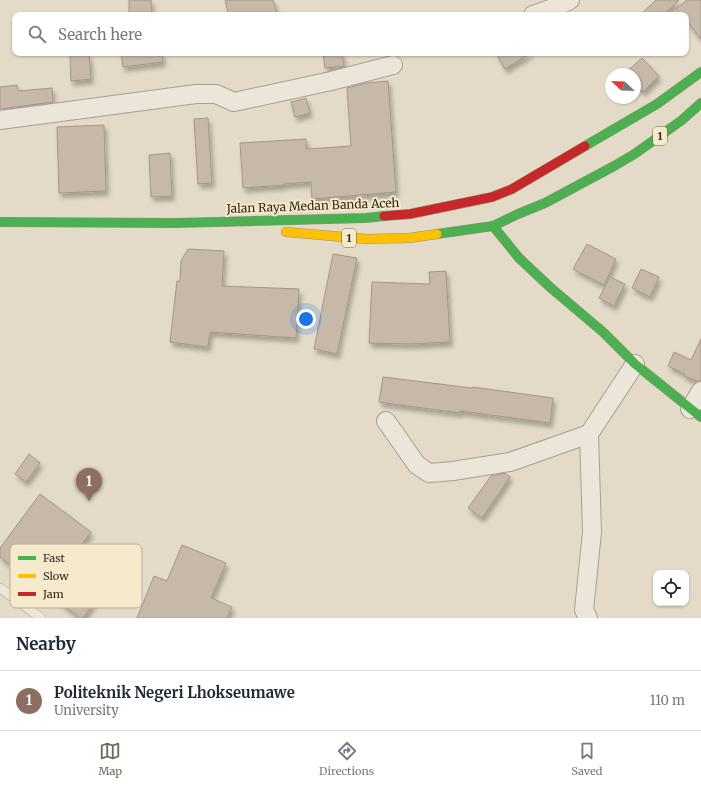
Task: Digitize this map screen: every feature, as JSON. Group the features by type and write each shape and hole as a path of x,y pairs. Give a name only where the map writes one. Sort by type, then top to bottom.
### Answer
{"main road":[{"name":"Jalan Raya Medan Banda Aceh","path":"0,222 176,223 366,218 410,214 492,197 512,189 586,147 657,104 701,72"},
{"name":"Jalan Raya Medan Banda Aceh","path":"280,232 367,239 409,238 494,226 545,203 616,165 636,153 682,120 701,103"},
{"name":"Jalan Raya Medan Banda Aceh","path":"176,223 256,230"},
{"path":"494,226 519,258 551,288 603,332 634,364 696,413"}],"street":[{"path":"542,12 570,0"},
{"path":"0,120 196,94 216,94 234,102 393,66"},
{"path":"588,618 584,610 592,532 589,434 634,364"},
{"path":"696,413 701,391"},
{"path":"386,421 417,465 429,473 453,471 510,462 589,434"}],"lane":[{"path":"0,588 10,595"},
{"path":"28,608 42,618"}],"building":[{"path":"129,0 151,0 152,12 129,12"},
{"path":"225,0 273,0 277,12 228,12"},
{"path":"656,0 679,0 666,12 643,12"},
{"path":"687,0 701,0 701,39 689,24 689,12 678,12 676,9"},
{"path":"70,56 89,56 91,79 71,81"},
{"path":"121,56 162,56 163,62 123,67"},
{"path":"323,56 342,56 344,66 325,68"},
{"path":"498,56 526,56 505,69"},
{"path":"642,58 659,76 643,92 641,90 641,68 631,68"},
{"path":"388,81 396,192 312,199 311,182 243,188 240,143 306,139 306,149 351,146 347,88 366,83"},
{"path":"17,85 18,91 52,88 53,102 0,109 0,87"},
{"path":"306,98 310,113 295,117 291,102"},
{"path":"208,118 212,183 198,184 194,119"},
{"path":"104,125 106,191 59,193 57,127"},
{"path":"170,153 172,196 151,197 149,155"},
{"path":"587,244 616,259 604,285 573,269"},
{"path":"188,249 224,251 222,286 299,289 296,338 210,332 208,347 170,342 177,281 180,281 181,261"},
{"path":"333,254 357,258 337,354 314,349"},
{"path":"641,269 659,277 650,297 632,288"},
{"path":"446,271 450,342 411,344 369,343 372,282 430,284 429,272"},
{"path":"610,277 625,284 614,306 599,298"},
{"path":"701,339 701,381 684,376 685,374 668,366 674,352 691,360"},
{"path":"383,377 553,398 550,423 379,402"},
{"path":"29,454 40,463 26,482 15,474"},
{"path":"505,473 510,477 482,518 468,508 491,476"},
{"path":"40,494 91,532 82,544 10,544 10,564 0,557 0,548"},
{"path":"182,545 226,563 211,598 232,607 227,618 137,618 154,576 167,581"},
{"path":"67,608 90,608 83,618 80,618"}],"traffic: fast":[{"path":"585,146 657,104 701,72"},
{"path":"437,234 493,226 545,203 636,153 682,120 701,103"},
{"path":"0,222 176,223 366,218 384,216"},
{"path":"493,226 519,258 551,288 603,332 635,364 701,417"}],"traffic: slow":[{"path":"286,232 367,239 409,238 437,234"}],"traffic: jam":[{"path":"384,216 410,214 492,197 512,189 585,146"}],"place":[{"name":"Politeknik Negeri Lhokseumawe","path":"89,501"}]}
